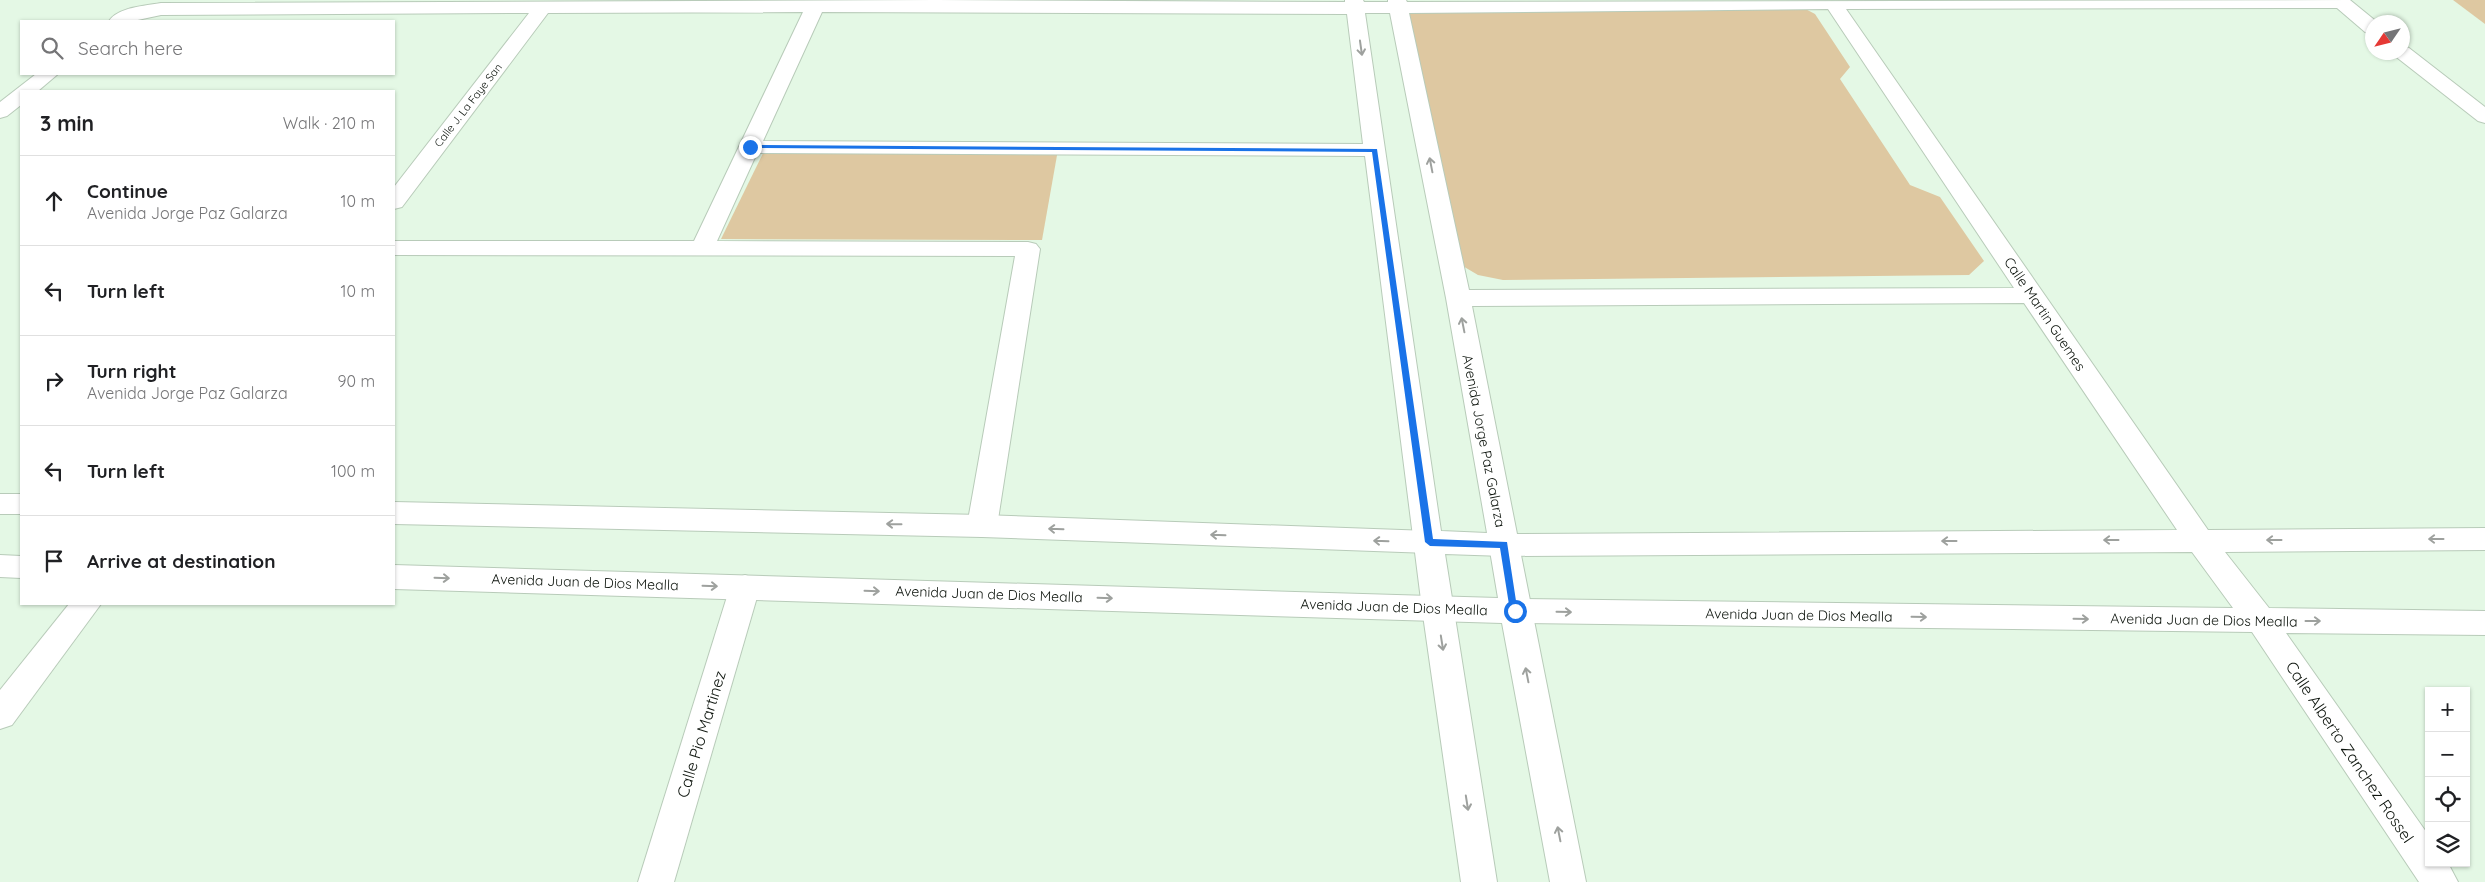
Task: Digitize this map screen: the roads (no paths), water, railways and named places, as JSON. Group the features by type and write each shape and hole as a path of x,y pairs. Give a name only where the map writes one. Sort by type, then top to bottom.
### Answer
{"street":[{"path":"120,20 136,13 161,9 542,9 938,3 1398,4 2340,1 2365,22"},
{"name":"Calle Martin Guemes","path":"1833,3 2199,540 2261,621"},
{"path":"1354,4 1430,542 1437,608 1479,882"},
{"name":"Avenida Jorge Paz Galarza","path":"1398,4 1458,298 1515,611 1568,882"},
{"path":"702,249 815,6"},
{"name":"Calle J. La Faye San","path":"395,201 542,9"},
{"path":"2410,58 2485,117"},
{"path":"27,90 47,75"},
{"path":"0,112 20,96"},
{"path":"750,147 1375,150"},
{"path":"395,248 1028,249 982,526"},
{"path":"1458,298 2032,295"},
{"path":"0,504 20,504"},
{"path":"395,513 982,526 1504,544 2485,539"},
{"path":"0,566 20,567"},
{"name":"Avenida Juan de Dios Mealla","path":"395,577 1515,611 2261,621 2485,622"},
{"name":"Calle Pio Martinez","path":"656,882 745,587"},
{"path":"0,715 85,605"},
{"name":"Calle Alberto Zanchez Rossel","path":"2261,621 2440,882"}]}
